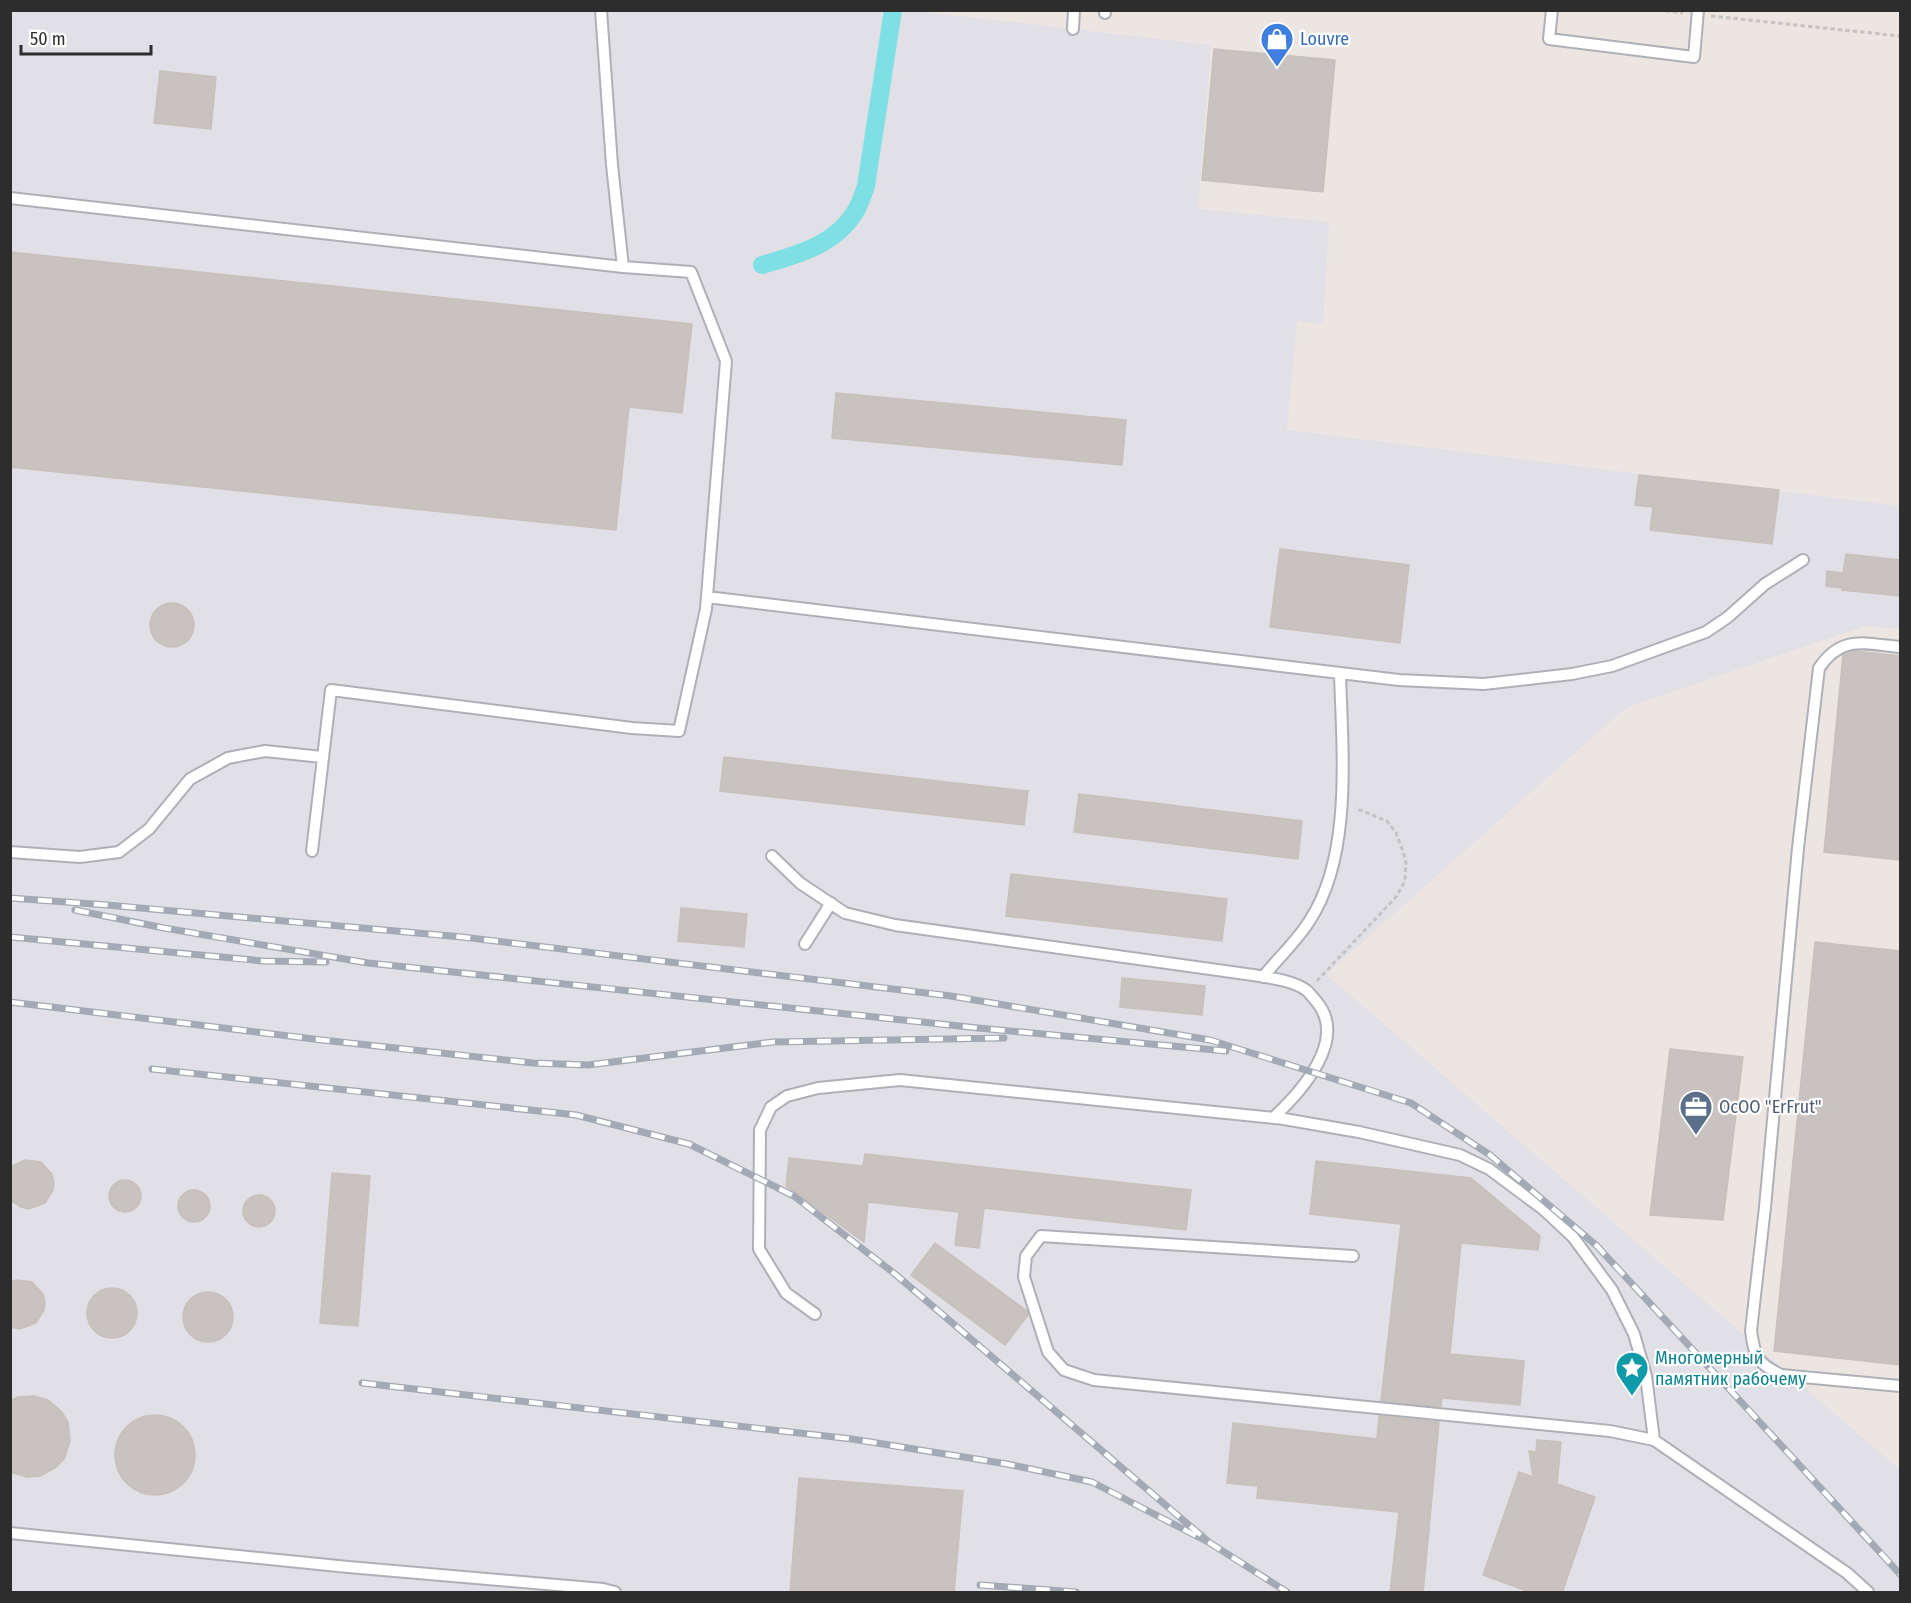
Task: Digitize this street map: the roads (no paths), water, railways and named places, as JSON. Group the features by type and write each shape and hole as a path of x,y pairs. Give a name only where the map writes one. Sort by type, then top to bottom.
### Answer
{"lane":[{"path":"601,10 612,165 623,267"},
{"path":"1073,29 1074,10"},
{"path":"1552,10 1550,39 1694,57 1698,13"},
{"path":"10,198 623,267 691,272 726,362 706,609 679,731 632,728 331,690 312,851"},
{"path":"707,597 1399,680 1484,684 1572,674 1612,666 1706,632 1728,617 1765,584 1803,560"},
{"path":"1900,647 1852,643 1841,646 1828,655 1819,668 1798,848 1765,1207 1751,1331 1758,1360 1765,1367 1781,1375 1900,1386"},
{"path":"1263,976 1310,921 1327,890 1341,825 1340,673"},
{"path":"10,852 80,857 119,852 149,829 190,779 228,758 265,751 322,757"},
{"path":"772,856 800,883 845,913 895,925 1263,976 1307,990 1322,1008 1326,1022 1324,1051 1295,1098 1273,1118"},
{"path":"805,944 831,903"},
{"path":"815,1314 786,1293 759,1249 760,1130 771,1107 787,1096 818,1088 900,1080 1273,1118 1359,1132 1460,1155 1489,1169 1543,1209 1573,1237 1612,1290 1634,1334 1646,1376 1654,1440"},
{"path":"1353,1256 1041,1236 1026,1256 1024,1277 1048,1352 1064,1370 1094,1380 1610,1431 1654,1440 1847,1573 1868,1593"},
{"path":"10,1533 348,1567 603,1588 615,1593"}],"waterway":[{"path":"762,265 802,253 826,241 837,233 855,212 866,186 893,10"}],"railway":[{"path":"10,898 462,937 951,996 1210,1040 1411,1103 1490,1155 1597,1246 1900,1574"},
{"path":"75,910 164,928 368,963 978,1028 1226,1051"},
{"path":"10,937 263,961 326,962"},
{"path":"10,1002 533,1063 588,1065 773,1042 1004,1038"},
{"path":"152,1069 576,1115 689,1144 794,1196 895,1274 1210,1543"},
{"path":"362,1383 852,1439 1007,1464 1092,1482 1210,1543 1287,1592"},
{"path":"980,1585 1076,1592"}],"place":[{"name":"Louvre","path":"1277,68"},
{"name":"ОсОО \"ErFrut\"","path":"1696,1136"},
{"name":"Многомерный памятник рабочему","path":"1632,1397"}]}
